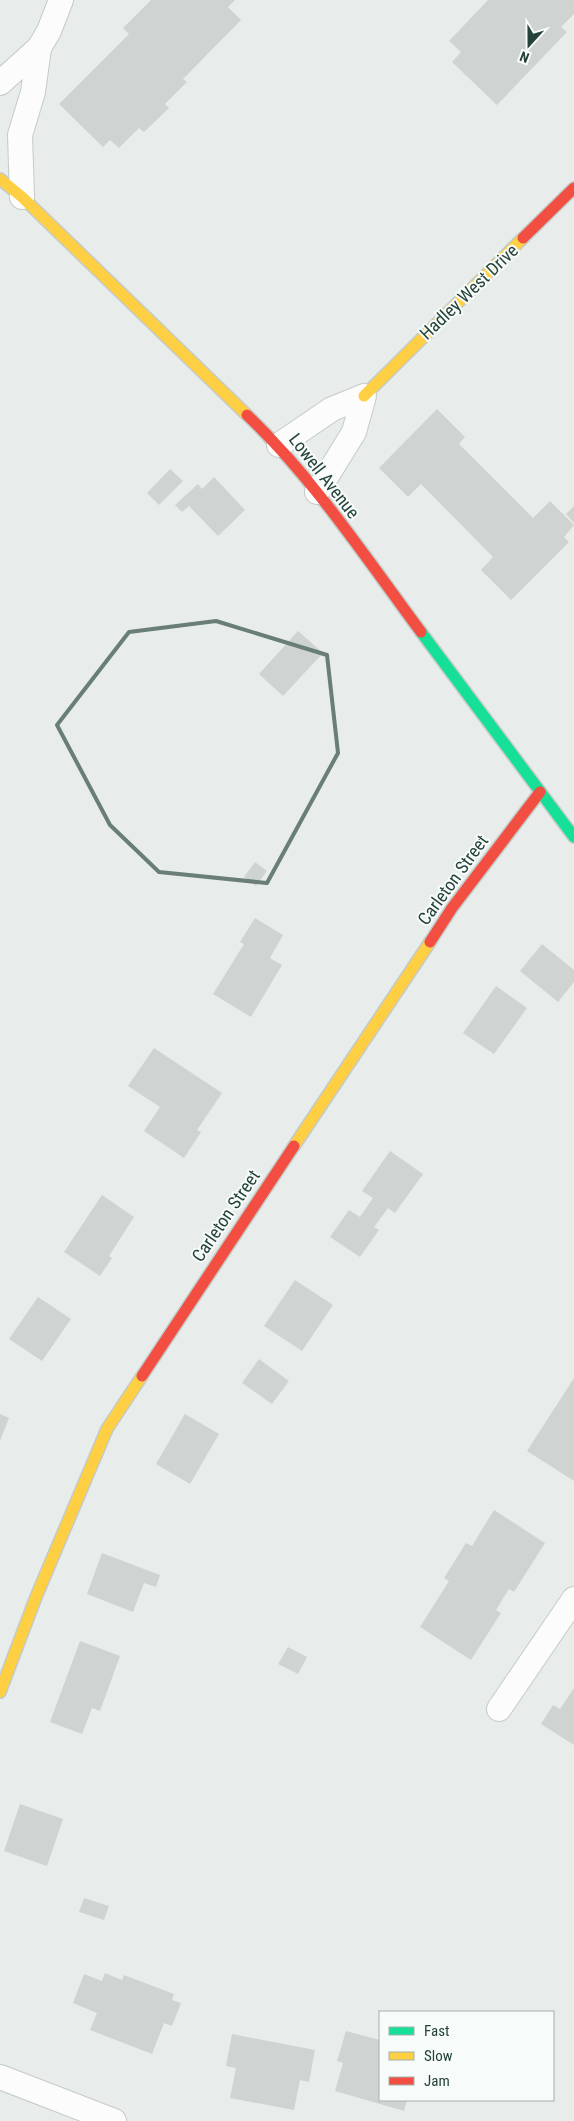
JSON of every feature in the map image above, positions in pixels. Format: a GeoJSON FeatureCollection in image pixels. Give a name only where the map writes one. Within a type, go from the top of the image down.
{"type":"FeatureCollection","features":[{"type":"Feature","properties":{"kind":"street"},"geometry":{"type":"LineString","coordinates":[[0,84],[39,48],[49,31],[60,0]]}},
{"type":"Feature","properties":{"kind":"street"},"geometry":{"type":"LineString","coordinates":[[22,197],[20,135],[33,92],[39,48]]}},
{"type":"Feature","properties":{"kind":"street","name":"Lowell Avenue"},"geometry":{"type":"LineString","coordinates":[[0,179],[22,197],[279,445],[317,492],[574,837]]}},
{"type":"Feature","properties":{"kind":"street","name":"Hadley West Drive"},"geometry":{"type":"LineString","coordinates":[[279,445],[332,409],[364,396],[573,192]]}},
{"type":"Feature","properties":{"kind":"street","name":"Hadley West Drive"},"geometry":{"type":"LineString","coordinates":[[317,492],[354,432],[364,396]]}},
{"type":"Feature","properties":{"kind":"street","name":"Carleton Street"},"geometry":{"type":"LineString","coordinates":[[0,1692],[36,1598],[107,1429],[452,908],[540,792]]}},
{"type":"Feature","properties":{"kind":"street"},"geometry":{"type":"LineString","coordinates":[[499,1709],[574,1599]]}},
{"type":"Feature","properties":{"kind":"street"},"geometry":{"type":"LineString","coordinates":[[0,2077],[114,2121]]}},
{"type":"Feature","properties":{"kind":"highlighted area"},"geometry":{"type":"Polygon","coordinates":[[[216,621],[327,655],[338,753],[267,883],[159,872],[110,825],[57,725],[129,632],[216,621]]]}},
{"type":"Feature","properties":{"kind":"building"},"geometry":{"type":"Polygon","coordinates":[[[151,0],[235,0],[228,7],[241,20],[183,79],[187,82],[165,104],[169,108],[144,132],[139,128],[119,148],[110,140],[103,147],[59,104],[129,34],[123,28],[151,0]]]}},
{"type":"Feature","properties":{"kind":"building"},"geometry":{"type":"Polygon","coordinates":[[[488,0],[574,0],[574,14],[561,27],[567,32],[497,105],[452,62],[461,52],[449,41],[488,0]]]}},
{"type":"Feature","properties":{"kind":"building"},"geometry":{"type":"Polygon","coordinates":[[[437,409],[465,437],[459,444],[533,518],[550,501],[574,525],[564,537],[569,542],[511,600],[481,570],[493,557],[421,484],[408,497],[379,468],[437,409]]]}},
{"type":"Feature","properties":{"kind":"building"},"geometry":{"type":"Polygon","coordinates":[[[170,469],[183,481],[159,505],[147,493],[170,469]]]}},
{"type":"Feature","properties":{"kind":"building"},"geometry":{"type":"Polygon","coordinates":[[[214,477],[245,510],[218,536],[189,506],[182,512],[175,505],[198,484],[202,489],[214,477]]]}},
{"type":"Feature","properties":{"kind":"building"},"geometry":{"type":"Polygon","coordinates":[[[574,506],[574,523],[566,514],[574,506]]]}},
{"type":"Feature","properties":{"kind":"building"},"geometry":{"type":"Polygon","coordinates":[[[298,631],[323,653],[283,696],[259,674],[298,631]]]}},
{"type":"Feature","properties":{"kind":"building"},"geometry":{"type":"Polygon","coordinates":[[[255,862],[267,871],[256,886],[244,877],[255,862]]]}},
{"type":"Feature","properties":{"kind":"building"},"geometry":{"type":"Polygon","coordinates":[[[255,918],[283,935],[270,958],[282,965],[251,1017],[213,994],[244,944],[240,942],[255,918]]]}},
{"type":"Feature","properties":{"kind":"building"},"geometry":{"type":"Polygon","coordinates":[[[542,944],[574,970],[574,982],[558,1002],[520,971],[542,944]]]}},
{"type":"Feature","properties":{"kind":"building"},"geometry":{"type":"Polygon","coordinates":[[[496,986],[527,1008],[494,1054],[463,1033],[496,986]]]}},
{"type":"Feature","properties":{"kind":"building"},"geometry":{"type":"Polygon","coordinates":[[[154,1048],[222,1093],[197,1130],[201,1132],[184,1158],[144,1131],[160,1107],[128,1086],[154,1048]]]}},
{"type":"Feature","properties":{"kind":"building"},"geometry":{"type":"Polygon","coordinates":[[[390,1151],[423,1174],[395,1213],[388,1208],[374,1227],[379,1230],[360,1257],[330,1237],[349,1210],[360,1217],[373,1198],[362,1191],[390,1151]]]}},
{"type":"Feature","properties":{"kind":"building"},"geometry":{"type":"Polygon","coordinates":[[[102,1195],[134,1217],[109,1256],[112,1258],[100,1276],[64,1252],[102,1195]]]}},
{"type":"Feature","properties":{"kind":"building"},"geometry":{"type":"Polygon","coordinates":[[[295,1280],[333,1305],[302,1351],[264,1326],[295,1280]]]}},
{"type":"Feature","properties":{"kind":"building"},"geometry":{"type":"Polygon","coordinates":[[[38,1297],[71,1319],[42,1361],[9,1339],[38,1297]]]}},
{"type":"Feature","properties":{"kind":"building"},"geometry":{"type":"Polygon","coordinates":[[[259,1359],[289,1381],[272,1404],[242,1383],[259,1359]]]}},
{"type":"Feature","properties":{"kind":"building"},"geometry":{"type":"Polygon","coordinates":[[[574,1378],[574,1481],[527,1451],[574,1378]]]}},
{"type":"Feature","properties":{"kind":"building"},"geometry":{"type":"Polygon","coordinates":[[[0,1414],[9,1418],[0,1441],[0,1414]]]}},
{"type":"Feature","properties":{"kind":"building"},"geometry":{"type":"Polygon","coordinates":[[[185,1414],[219,1434],[190,1484],[156,1464],[185,1414]]]}},
{"type":"Feature","properties":{"kind":"building"},"geometry":{"type":"Polygon","coordinates":[[[494,1510],[545,1543],[514,1592],[509,1589],[496,1610],[501,1613],[471,1660],[420,1627],[449,1581],[444,1578],[466,1543],[472,1546],[494,1510]]]}},
{"type":"Feature","properties":{"kind":"building"},"geometry":{"type":"Polygon","coordinates":[[[102,1553],[160,1575],[156,1587],[144,1583],[133,1612],[87,1594],[102,1553]]]}},
{"type":"Feature","properties":{"kind":"building"},"geometry":{"type":"Polygon","coordinates":[[[80,1641],[120,1656],[100,1711],[92,1708],[82,1734],[50,1722],[80,1641]]]}},
{"type":"Feature","properties":{"kind":"building"},"geometry":{"type":"Polygon","coordinates":[[[288,1647],[307,1657],[298,1674],[278,1664],[288,1647]]]}},
{"type":"Feature","properties":{"kind":"building"},"geometry":{"type":"Polygon","coordinates":[[[574,1688],[574,1745],[541,1724],[553,1705],[560,1709],[574,1688]]]}},
{"type":"Feature","properties":{"kind":"building"},"geometry":{"type":"Polygon","coordinates":[[[20,1804],[63,1819],[47,1866],[4,1851],[20,1804]]]}},
{"type":"Feature","properties":{"kind":"building"},"geometry":{"type":"Polygon","coordinates":[[[84,1898],[109,1906],[104,1920],[79,1912],[84,1898]]]}},
{"type":"Feature","properties":{"kind":"building"},"geometry":{"type":"Polygon","coordinates":[[[105,1973],[122,1980],[124,1975],[174,1994],[172,2000],[181,2003],[172,2026],[164,2023],[152,2054],[90,2030],[97,2013],[73,2003],[84,1974],[102,1981],[105,1973]]]}},
{"type":"Feature","properties":{"kind":"building"},"geometry":{"type":"Polygon","coordinates":[[[346,2031],[379,2040],[379,2101],[407,2101],[404,2111],[335,2091],[343,2063],[337,2061],[346,2031]]]}},
{"type":"Feature","properties":{"kind":"building"},"geometry":{"type":"Polygon","coordinates":[[[232,2034],[315,2050],[309,2082],[300,2080],[294,2110],[230,2098],[236,2068],[226,2066],[232,2034]]]}},
{"type":"Feature","properties":{"kind":"traffic: fast"},"geometry":{"type":"LineString","coordinates":[[421,632],[574,837]]}},
{"type":"Feature","properties":{"kind":"traffic: slow"},"geometry":{"type":"LineString","coordinates":[[0,179],[22,197],[247,415]]}},
{"type":"Feature","properties":{"kind":"traffic: slow"},"geometry":{"type":"LineString","coordinates":[[364,396],[523,238]]}},
{"type":"Feature","properties":{"kind":"traffic: slow"},"geometry":{"type":"LineString","coordinates":[[294,1146],[430,942]]}},
{"type":"Feature","properties":{"kind":"traffic: slow"},"geometry":{"type":"LineString","coordinates":[[0,1692],[36,1597],[107,1429],[142,1376]]}},
{"type":"Feature","properties":{"kind":"traffic: jam"},"geometry":{"type":"LineString","coordinates":[[523,238],[574,188]]}},
{"type":"Feature","properties":{"kind":"traffic: jam"},"geometry":{"type":"LineString","coordinates":[[247,415],[317,492],[421,632]]}},
{"type":"Feature","properties":{"kind":"traffic: jam"},"geometry":{"type":"LineString","coordinates":[[430,942],[452,908],[540,792]]}},
{"type":"Feature","properties":{"kind":"traffic: jam"},"geometry":{"type":"LineString","coordinates":[[142,1376],[294,1146]]}}]}
